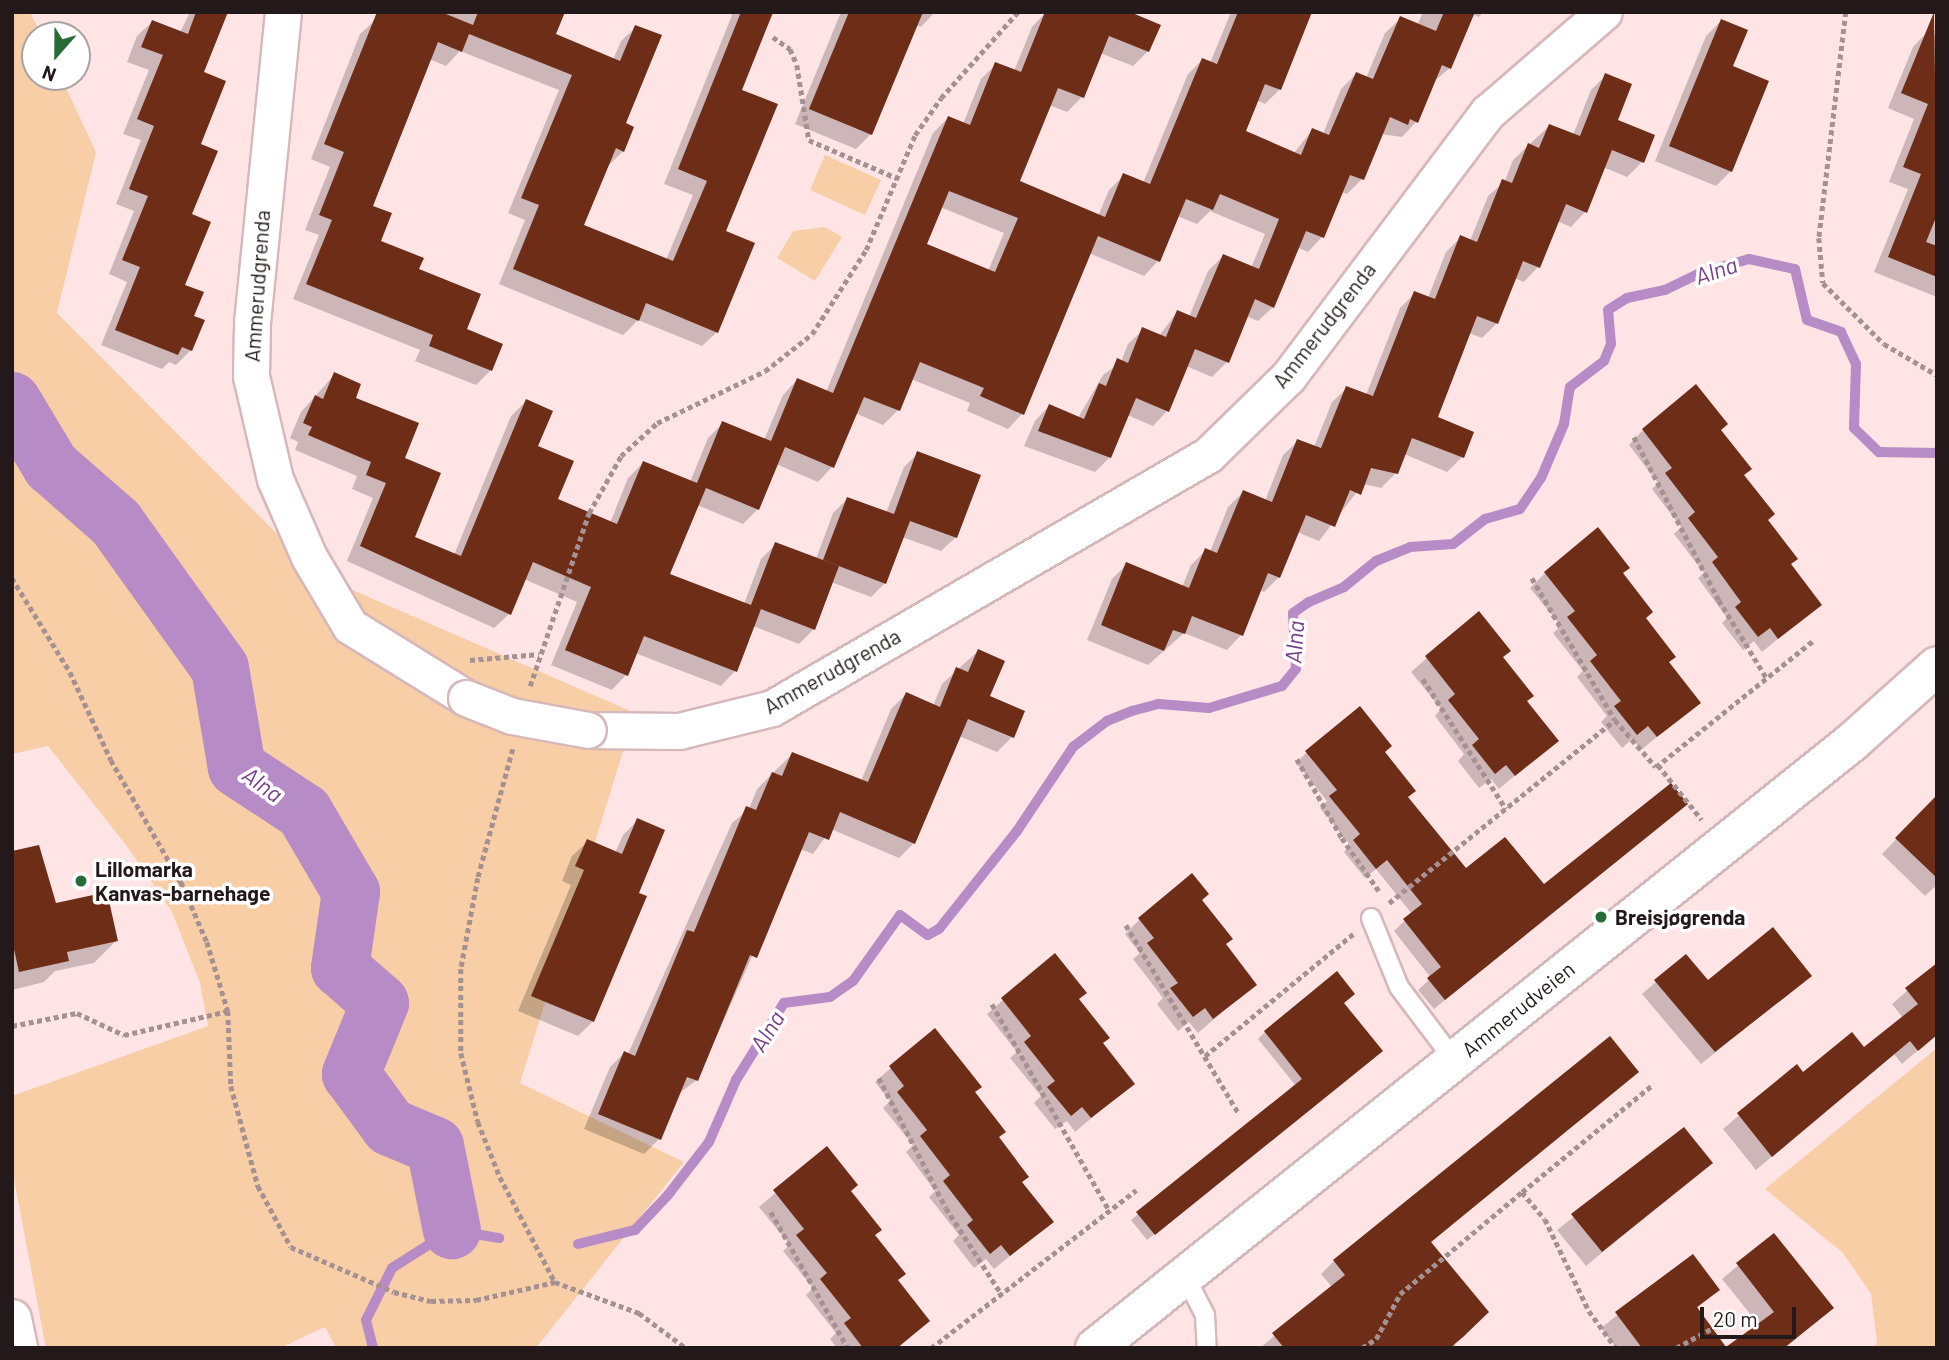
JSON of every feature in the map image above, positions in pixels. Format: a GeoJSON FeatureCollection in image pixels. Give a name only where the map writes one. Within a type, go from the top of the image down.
{"type":"FeatureCollection","features":[{"type":"Feature","properties":{"kind":"street","name":"Ammerudgrenda"},"geometry":{"type":"LineString","coordinates":[[283,12],[251,323],[251,376],[275,479],[309,557],[350,626],[466,698],[512,716],[589,730],[679,731],[772,708],[1208,455],[1288,377],[1488,112],[1604,12]]}},
{"type":"Feature","properties":{"kind":"street","name":"Ammerudveien"},"geometry":{"type":"LineString","coordinates":[[1095,1348],[1840,752],[1937,666]]}},
{"type":"Feature","properties":{"kind":"street"},"geometry":{"type":"LineString","coordinates":[[12,1319],[18,1348]]}},
{"type":"Feature","properties":{"kind":"lane"},"geometry":{"type":"LineString","coordinates":[[1371,918],[1399,987],[1454,1060]]}},
{"type":"Feature","properties":{"kind":"lane"},"geometry":{"type":"LineString","coordinates":[[1185,1276],[1205,1315],[1207,1348]]}},
{"type":"Feature","properties":{"kind":"path"},"geometry":{"type":"LineString","coordinates":[[528,694],[539,654],[589,513],[621,456],[657,423],[765,371],[812,334],[866,250],[915,135],[941,99],[1018,12]]}},
{"type":"Feature","properties":{"kind":"path"},"geometry":{"type":"LineString","coordinates":[[1846,12],[1819,238],[1823,283],[1884,344],[1937,375]]}},
{"type":"Feature","properties":{"kind":"path"},"geometry":{"type":"LineString","coordinates":[[773,37],[790,48],[797,65],[808,140],[897,178]]}},
{"type":"Feature","properties":{"kind":"path"},"geometry":{"type":"LineString","coordinates":[[1634,437],[1719,600],[1766,677]]}},
{"type":"Feature","properties":{"kind":"path"},"geometry":{"type":"LineString","coordinates":[[12,578],[70,672],[111,760],[181,882],[220,974],[228,1011],[231,1086],[258,1186],[291,1248],[394,1292],[431,1301],[476,1300],[555,1282],[639,1313],[686,1348]]}},
{"type":"Feature","properties":{"kind":"path"},"geometry":{"type":"LineString","coordinates":[[1532,578],[1615,720],[1658,765],[1706,827]]}},
{"type":"Feature","properties":{"kind":"path"},"geometry":{"type":"LineString","coordinates":[[1658,765],[1814,640]]}},
{"type":"Feature","properties":{"kind":"path"},"geometry":{"type":"LineString","coordinates":[[463,660],[539,654]]}},
{"type":"Feature","properties":{"kind":"path"},"geometry":{"type":"LineString","coordinates":[[1423,679],[1506,809]]}},
{"type":"Feature","properties":{"kind":"path"},"geometry":{"type":"LineString","coordinates":[[1205,1056],[1387,904],[1615,720]]}},
{"type":"Feature","properties":{"kind":"path"},"geometry":{"type":"LineString","coordinates":[[517,734],[478,878],[464,956],[461,1053],[478,1122],[496,1166],[555,1282]]}},
{"type":"Feature","properties":{"kind":"path"},"geometry":{"type":"LineString","coordinates":[[1297,759],[1342,838],[1387,904]]}},
{"type":"Feature","properties":{"kind":"path"},"geometry":{"type":"LineString","coordinates":[[1126,925],[1238,1112]]}},
{"type":"Feature","properties":{"kind":"path"},"geometry":{"type":"LineString","coordinates":[[992,1004],[1109,1210]]}},
{"type":"Feature","properties":{"kind":"path"},"geometry":{"type":"LineString","coordinates":[[12,1026],[77,1013],[124,1035],[228,1011]]}},
{"type":"Feature","properties":{"kind":"path"},"geometry":{"type":"LineString","coordinates":[[879,1079],[946,1208],[1002,1295]]}},
{"type":"Feature","properties":{"kind":"path"},"geometry":{"type":"LineString","coordinates":[[1362,1348],[1376,1339],[1400,1294],[1651,1086]]}},
{"type":"Feature","properties":{"kind":"path"},"geometry":{"type":"LineString","coordinates":[[932,1348],[1136,1190]]}},
{"type":"Feature","properties":{"kind":"path"},"geometry":{"type":"LineString","coordinates":[[1522,1192],[1545,1219],[1589,1311],[1616,1348]]}},
{"type":"Feature","properties":{"kind":"path"},"geometry":{"type":"LineString","coordinates":[[771,1212],[848,1348]]}},
{"type":"Feature","properties":{"kind":"path"},"geometry":{"type":"LineString","coordinates":[[1676,1348],[1735,1315]]}},
{"type":"Feature","properties":{"kind":"shaded area"},"geometry":{"type":"Polygon","coordinates":[[[12,12],[30,12],[34,21],[21,21],[21,91],[68,91],[96,152],[57,313],[318,575],[635,713],[520,1083],[684,1162],[536,1348],[336,1348],[325,1327],[280,1348],[46,1348],[12,1169],[12,1096],[208,1026],[200,983],[172,912],[129,849],[48,746],[12,754],[12,12]]]}},
{"type":"Feature","properties":{"kind":"shaded area"},"geometry":{"type":"Polygon","coordinates":[[[825,155],[881,180],[865,215],[810,190],[825,155]]]}},
{"type":"Feature","properties":{"kind":"shaded area"},"geometry":{"type":"Polygon","coordinates":[[[825,227],[842,237],[815,281],[777,258],[793,231],[825,227]]]}},
{"type":"Feature","properties":{"kind":"shaded area"},"geometry":{"type":"Polygon","coordinates":[[[1937,1048],[1937,1348],[1873,1348],[1877,1342],[1871,1294],[1843,1253],[1765,1189],[1937,1048]]]}},
{"type":"Feature","properties":{"kind":"building"},"geometry":{"type":"Polygon","coordinates":[[[196,12],[228,12],[204,72],[226,81],[201,144],[218,151],[192,214],[211,222],[185,285],[204,292],[194,316],[205,320],[192,351],[182,347],[178,355],[115,330],[140,267],[122,260],[148,196],[129,189],[154,126],[137,119],[163,55],[141,47],[152,20],[188,34],[196,12]]]}},
{"type":"Feature","properties":{"kind":"building"},"geometry":{"type":"Polygon","coordinates":[[[377,12],[441,12],[473,25],[478,12],[565,12],[556,34],[620,61],[635,25],[662,35],[626,123],[634,127],[624,152],[616,148],[584,225],[673,261],[707,181],[678,169],[741,12],[773,12],[742,90],[778,104],[726,231],[755,243],[718,333],[646,303],[639,321],[513,269],[539,205],[521,198],[572,75],[469,34],[462,52],[438,42],[373,206],[392,213],[381,241],[424,258],[419,269],[481,294],[467,329],[503,344],[492,371],[429,346],[433,335],[306,284],[332,220],[319,215],[344,152],[324,144],[377,12]]]}},
{"type":"Feature","properties":{"kind":"building"},"geometry":{"type":"Polygon","coordinates":[[[849,12],[923,12],[872,135],[809,109],[849,12]]]}},
{"type":"Feature","properties":{"kind":"building"},"geometry":{"type":"Polygon","coordinates":[[[1045,12],[1130,12],[1161,25],[1149,52],[1109,36],[1084,98],[1058,88],[1020,181],[1105,217],[1123,173],[1150,184],[1202,58],[1217,64],[1238,12],[1312,12],[1281,90],[1265,84],[1246,131],[1301,155],[1312,128],[1329,135],[1356,72],[1373,79],[1400,16],[1436,31],[1444,12],[1475,12],[1451,69],[1442,65],[1418,123],[1410,119],[1408,125],[1390,117],[1364,180],[1350,175],[1324,238],[1306,231],[1274,308],[1255,299],[1229,363],[1195,349],[1169,412],[1136,398],[1111,458],[1038,431],[1049,404],[1084,419],[1099,383],[1106,386],[1117,358],[1128,363],[1142,327],[1166,337],[1177,310],[1196,318],[1223,254],[1259,269],[1279,219],[1220,194],[1213,210],[1186,199],[1160,262],[1098,236],[1024,415],[980,396],[984,388],[920,362],[900,411],[864,397],[834,468],[785,447],[759,510],[706,488],[670,574],[751,605],[775,542],[839,566],[815,630],[761,609],[737,672],[644,636],[628,676],[565,650],[591,587],[533,562],[511,615],[360,546],[386,483],[366,475],[371,462],[308,435],[312,427],[303,423],[315,395],[323,399],[334,372],[361,384],[356,398],[419,423],[405,458],[441,473],[415,537],[461,556],[526,399],[553,411],[538,446],[574,461],[558,499],[617,524],[643,461],[697,483],[722,421],[771,441],[797,378],[833,393],[948,116],[970,125],[995,62],[1021,72],[1045,12]],[[949,191],[927,244],[995,272],[1018,218],[949,191]]]}},
{"type":"Feature","properties":{"kind":"building"},"geometry":{"type":"Polygon","coordinates":[[[1934,12],[1937,215],[1926,242],[1937,246],[1937,277],[1888,257],[1921,174],[1903,167],[1928,104],[1901,93],[1934,12]]]}},
{"type":"Feature","properties":{"kind":"building"},"geometry":{"type":"Polygon","coordinates":[[[1721,19],[1748,30],[1733,66],[1769,81],[1732,172],[1669,146],[1721,19]]]}},
{"type":"Feature","properties":{"kind":"building"},"geometry":{"type":"Polygon","coordinates":[[[1605,73],[1632,84],[1618,120],[1655,135],[1644,163],[1612,150],[1587,213],[1566,204],[1540,268],[1523,261],[1498,324],[1477,316],[1438,417],[1474,432],[1464,458],[1412,438],[1398,474],[1371,468],[1361,495],[1350,490],[1335,527],[1306,515],[1280,578],[1268,573],[1243,636],[1192,616],[1185,634],[1173,630],[1164,651],[1101,625],[1126,562],[1189,588],[1205,548],[1217,553],[1243,490],[1272,502],[1297,439],[1321,448],[1346,386],[1373,396],[1414,291],[1435,299],[1460,235],[1477,242],[1502,179],[1512,183],[1528,143],[1539,148],[1549,124],[1580,136],[1605,73]]]}},
{"type":"Feature","properties":{"kind":"building"},"geometry":{"type":"Polygon","coordinates":[[[1696,384],[1728,424],[1721,430],[1752,469],[1744,475],[1775,514],[1768,520],[1798,559],[1791,564],[1822,605],[1778,639],[1770,628],[1758,637],[1735,607],[1741,602],[1712,562],[1718,557],[1688,518],[1695,512],[1665,473],[1672,468],[1642,429],[1696,384]]]}},
{"type":"Feature","properties":{"kind":"building"},"geometry":{"type":"Polygon","coordinates":[[[917,451],[981,475],[957,538],[910,521],[886,584],[823,560],[847,497],[894,514],[917,451]]]}},
{"type":"Feature","properties":{"kind":"building"},"geometry":{"type":"Polygon","coordinates":[[[1598,527],[1630,568],[1623,573],[1653,612],[1646,618],[1676,657],[1669,662],[1701,703],[1657,737],[1648,726],[1637,735],[1614,706],[1621,701],[1590,661],[1597,655],[1567,617],[1575,611],[1544,572],[1598,527]]]}},
{"type":"Feature","properties":{"kind":"building"},"geometry":{"type":"Polygon","coordinates":[[[1479,611],[1511,651],[1503,657],[1534,696],[1527,701],[1559,741],[1515,776],[1506,765],[1495,774],[1472,745],[1479,739],[1448,700],[1455,694],[1425,656],[1479,611]]]}},
{"type":"Feature","properties":{"kind":"building"},"geometry":{"type":"Polygon","coordinates":[[[978,649],[1005,661],[990,696],[1025,711],[1014,738],[968,719],[915,844],[840,812],[829,840],[809,832],[757,958],[750,955],[698,1081],[687,1077],[661,1140],[598,1114],[624,1051],[635,1056],[687,930],[694,932],[746,806],[756,810],[772,772],[782,776],[792,752],[868,782],[906,692],[940,707],[956,667],[968,672],[978,649]]]}},
{"type":"Feature","properties":{"kind":"building"},"geometry":{"type":"Polygon","coordinates":[[[1360,706],[1392,746],[1385,752],[1416,791],[1408,797],[1466,868],[1505,837],[1544,884],[1671,783],[1688,804],[1445,1000],[1427,978],[1441,967],[1403,919],[1422,904],[1387,860],[1376,869],[1353,840],[1360,834],[1329,796],[1337,790],[1305,751],[1360,706]]]}},
{"type":"Feature","properties":{"kind":"building"},"geometry":{"type":"Polygon","coordinates":[[[1937,795],[1937,878],[1895,838],[1937,795]]]}},
{"type":"Feature","properties":{"kind":"building"},"geometry":{"type":"Polygon","coordinates":[[[637,818],[665,830],[639,893],[647,896],[594,1022],[531,996],[584,870],[575,866],[587,839],[622,854],[637,818]]]}},
{"type":"Feature","properties":{"kind":"building"},"geometry":{"type":"Polygon","coordinates":[[[39,845],[56,903],[107,892],[118,941],[67,952],[69,961],[19,972],[12,940],[12,851],[39,845]]]}},
{"type":"Feature","properties":{"kind":"building"},"geometry":{"type":"Polygon","coordinates":[[[1192,873],[1209,894],[1202,900],[1233,939],[1226,944],[1257,985],[1213,1019],[1205,1008],[1193,1017],[1170,988],[1178,983],[1147,943],[1154,938],[1138,918],[1192,873]]]}},
{"type":"Feature","properties":{"kind":"building"},"geometry":{"type":"Polygon","coordinates":[[[1773,927],[1812,976],[1715,1052],[1654,980],[1686,954],[1708,980],[1773,927]]]}},
{"type":"Feature","properties":{"kind":"building"},"geometry":{"type":"Polygon","coordinates":[[[1055,953],[1087,993],[1079,999],[1110,1038],[1103,1043],[1135,1084],[1091,1118],[1082,1107],[1071,1116],[1047,1087],[1055,1081],[1024,1042],[1031,1036],[1001,998],[1055,953]]]}},
{"type":"Feature","properties":{"kind":"building"},"geometry":{"type":"Polygon","coordinates":[[[1937,963],[1937,1035],[1918,1051],[1910,1041],[1772,1157],[1737,1113],[1797,1064],[1803,1072],[1852,1032],[1864,1047],[1918,1004],[1905,988],[1937,963]]]}},
{"type":"Feature","properties":{"kind":"building"},"geometry":{"type":"Polygon","coordinates":[[[1337,971],[1355,994],[1344,1003],[1383,1051],[1155,1235],[1136,1212],[1302,1079],[1264,1031],[1337,971]]]}},
{"type":"Feature","properties":{"kind":"building"},"geometry":{"type":"Polygon","coordinates":[[[935,1028],[982,1087],[975,1092],[1006,1132],[999,1137],[1029,1177],[1022,1182],[1054,1222],[1010,1256],[1001,1245],[990,1254],[967,1225],[973,1220],[943,1181],[950,1175],[920,1136],[927,1130],[897,1092],[904,1086],[889,1066],[935,1028]]]}},
{"type":"Feature","properties":{"kind":"building"},"geometry":{"type":"Polygon","coordinates":[[[1610,1036],[1639,1072],[1431,1242],[1489,1312],[1463,1337],[1450,1348],[1284,1348],[1272,1333],[1345,1275],[1333,1260],[1610,1036]]]}},
{"type":"Feature","properties":{"kind":"building"},"geometry":{"type":"Polygon","coordinates":[[[1684,1127],[1713,1163],[1602,1252],[1571,1214],[1684,1127]]]}},
{"type":"Feature","properties":{"kind":"building"},"geometry":{"type":"Polygon","coordinates":[[[827,1146],[858,1185],[851,1191],[882,1230],[875,1235],[906,1274],[898,1280],[930,1321],[897,1348],[863,1348],[844,1323],[851,1318],[820,1279],[827,1273],[796,1235],[804,1229],[773,1190],[827,1146]]]}},
{"type":"Feature","properties":{"kind":"building"},"geometry":{"type":"Polygon","coordinates":[[[1774,1233],[1834,1308],[1784,1348],[1642,1348],[1615,1312],[1693,1254],[1720,1290],[1697,1307],[1726,1347],[1774,1312],[1736,1263],[1774,1233]]]}},
{"type":"Feature","properties":{"kind":"waterway","name":"Alna"},"geometry":{"type":"LineString","coordinates":[[578,1244],[635,1230],[668,1195],[709,1142],[736,1080],[784,1003],[830,997],[853,981],[900,915],[928,935],[939,929],[1017,831],[1073,747],[1107,721],[1132,711],[1159,704],[1209,708],[1282,686],[1296,669],[1293,613],[1309,602],[1344,587],[1376,561],[1410,547],[1453,544],[1485,519],[1520,509],[1541,478],[1564,424],[1570,387],[1604,361],[1611,344],[1608,310],[1627,298],[1665,290],[1700,273],[1749,259],[1795,269],[1807,320],[1841,332],[1856,364],[1854,428],[1879,452],[1937,453]]}},
{"type":"Feature","properties":{"kind":"waterway","name":"Alna"},"geometry":{"type":"LineString","coordinates":[[12,401],[51,466],[116,523],[220,668],[237,768],[304,812],[351,892],[340,968],[380,1003],[351,1074],[390,1127],[435,1146],[452,1230]]}},
{"type":"Feature","properties":{"kind":"waterway"},"geometry":{"type":"LineString","coordinates":[[373,1348],[366,1320],[392,1268],[452,1230],[499,1238]]}},
{"type":"Feature","properties":{"kind":"place","name":"Lillomarka Kanvas-barnehage"},"geometry":{"type":"Point","coordinates":[81,881]}},
{"type":"Feature","properties":{"kind":"place","name":"Breisjøgrenda"},"geometry":{"type":"Point","coordinates":[1601,917]}}]}
